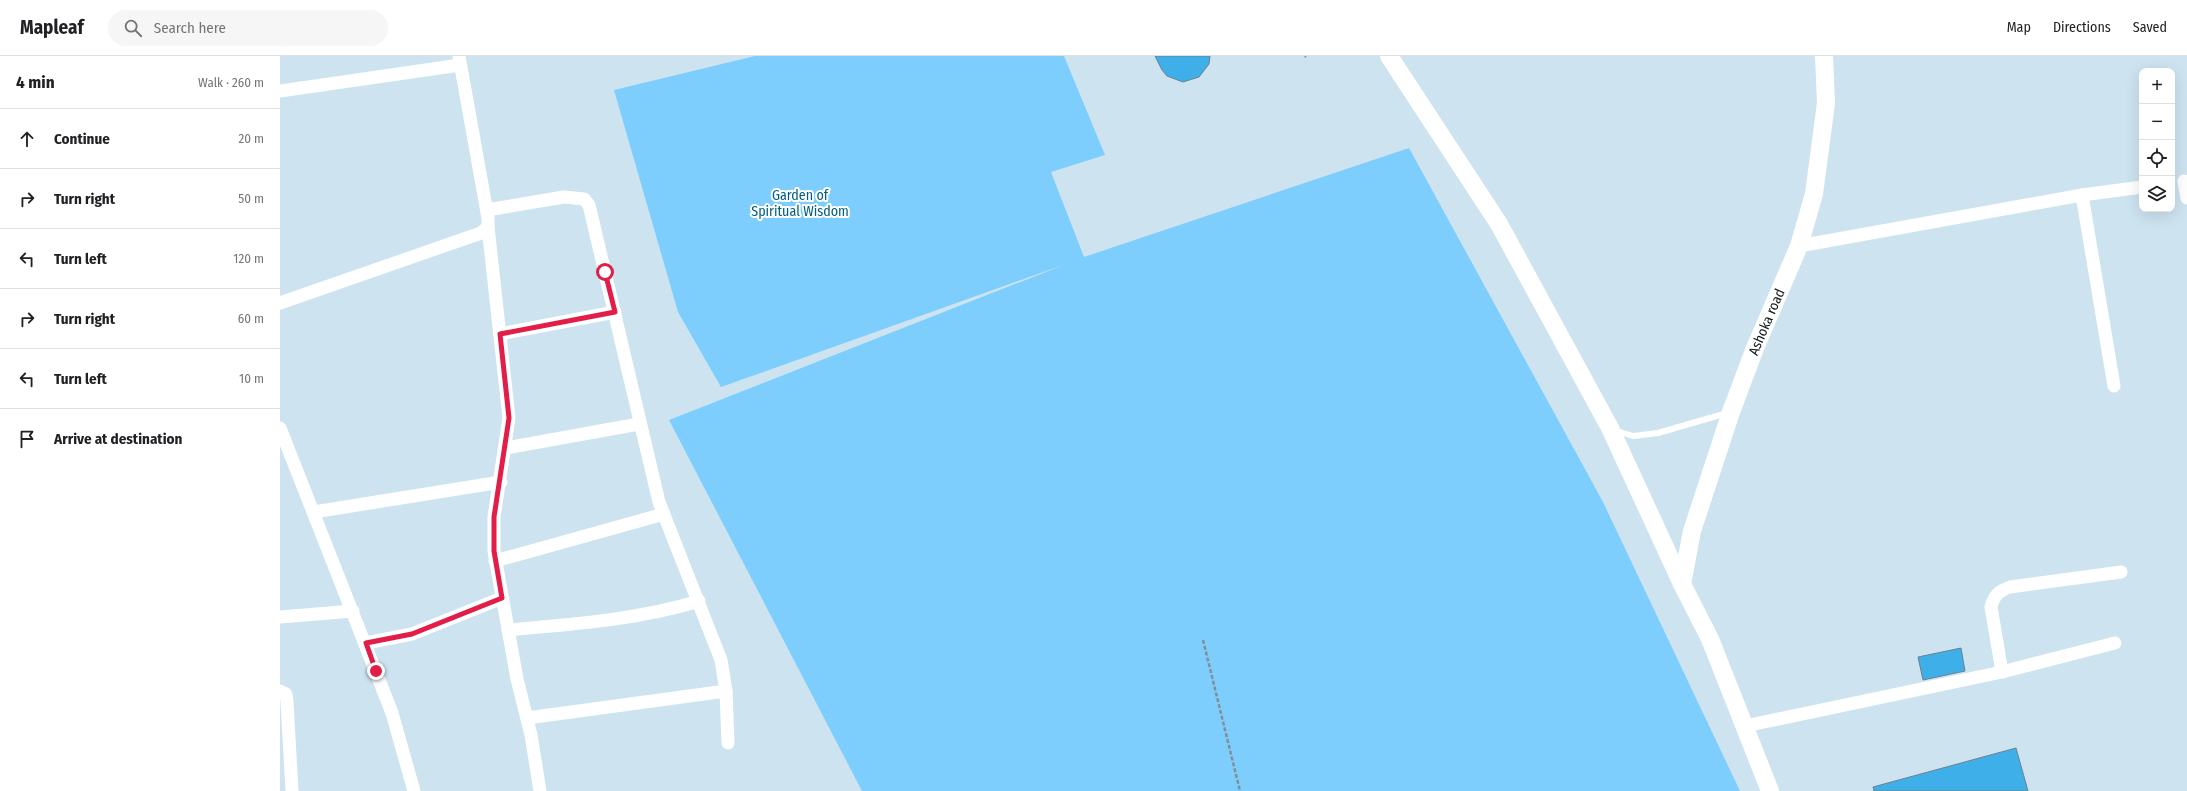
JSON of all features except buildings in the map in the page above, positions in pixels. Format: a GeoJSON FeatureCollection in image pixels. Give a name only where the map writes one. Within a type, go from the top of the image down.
{"type":"FeatureCollection","features":[{"type":"Feature","properties":{"kind":"street"},"geometry":{"type":"LineString","coordinates":[[1389,56],[1499,224],[1610,428],[1682,584],[1710,639],[1770,791]]}},
{"type":"Feature","properties":{"kind":"street","name":"Ashoka road"},"geometry":{"type":"LineString","coordinates":[[1682,584],[1692,531],[1730,412],[1755,348],[1799,246],[1814,194],[1826,103],[1824,56]]}},
{"type":"Feature","properties":{"kind":"street"},"geometry":{"type":"LineString","coordinates":[[280,91],[460,60],[487,210],[509,418],[501,482],[494,517],[495,562],[527,718],[540,791]]}},
{"type":"Feature","properties":{"kind":"street"},"geometry":{"type":"LineString","coordinates":[[2181,181],[2187,198]]}},
{"type":"Feature","properties":{"kind":"street"},"geometry":{"type":"LineString","coordinates":[[1799,246],[2082,195],[2139,187]]}},
{"type":"Feature","properties":{"kind":"street"},"geometry":{"type":"LineString","coordinates":[[2082,195],[2114,386]]}},
{"type":"Feature","properties":{"kind":"street"},"geometry":{"type":"LineString","coordinates":[[487,210],[564,197],[584,199],[589,205],[615,312],[639,424],[664,514],[721,660],[726,691],[728,743]]}},
{"type":"Feature","properties":{"kind":"street"},"geometry":{"type":"LineString","coordinates":[[280,303],[481,233],[488,227]]}},
{"type":"Feature","properties":{"kind":"street"},"geometry":{"type":"LineString","coordinates":[[500,334],[615,312]]}},
{"type":"Feature","properties":{"kind":"street"},"geometry":{"type":"LineString","coordinates":[[506,448],[639,424]]}},
{"type":"Feature","properties":{"kind":"street"},"geometry":{"type":"LineString","coordinates":[[280,430],[366,643],[392,713],[414,791]]}},
{"type":"Feature","properties":{"kind":"street"},"geometry":{"type":"LineString","coordinates":[[314,512],[501,482]]}},
{"type":"Feature","properties":{"kind":"street"},"geometry":{"type":"LineString","coordinates":[[495,562],[664,514]]}},
{"type":"Feature","properties":{"kind":"street"},"geometry":{"type":"LineString","coordinates":[[2002,672],[1991,607],[1993,598],[2000,590],[2010,587],[2121,572]]}},
{"type":"Feature","properties":{"kind":"street"},"geometry":{"type":"LineString","coordinates":[[366,643],[407,635],[502,598]]}},
{"type":"Feature","properties":{"kind":"street"},"geometry":{"type":"LineString","coordinates":[[508,630],[637,616],[699,601]]}},
{"type":"Feature","properties":{"kind":"street"},"geometry":{"type":"LineString","coordinates":[[280,616],[353,611]]}},
{"type":"Feature","properties":{"kind":"street"},"geometry":{"type":"LineString","coordinates":[[1745,726],[2002,672],[2115,643]]}},
{"type":"Feature","properties":{"kind":"street"},"geometry":{"type":"LineString","coordinates":[[280,691],[286,694],[287,702],[285,749],[292,791]]}},
{"type":"Feature","properties":{"kind":"street"},"geometry":{"type":"LineString","coordinates":[[527,718],[726,691]]}},
{"type":"Feature","properties":{"kind":"lane"},"geometry":{"type":"LineString","coordinates":[[1610,428],[1632,436],[1658,433],[1730,412]]}},
{"type":"Feature","properties":{"kind":"path"},"geometry":{"type":"LineString","coordinates":[[1203,640],[1240,791]]}},
{"type":"Feature","properties":{"kind":"green space","name":"Garden of Spiritual Wisdom"},"geometry":{"type":"Polygon","coordinates":[[[755,56],[1064,56],[1105,155],[1051,172],[1084,257],[1409,148],[1603,502],[1740,791],[862,791],[669,420],[1066,264],[721,387],[678,312],[614,90],[755,56]]]}},
{"type":"Feature","properties":{"kind":"route"},"geometry":{"type":"LineString","coordinates":[[376,671],[366,643],[412,634],[502,598],[494,551],[494,517],[507,443],[509,418],[500,334],[615,312],[605,272]]}}]}
